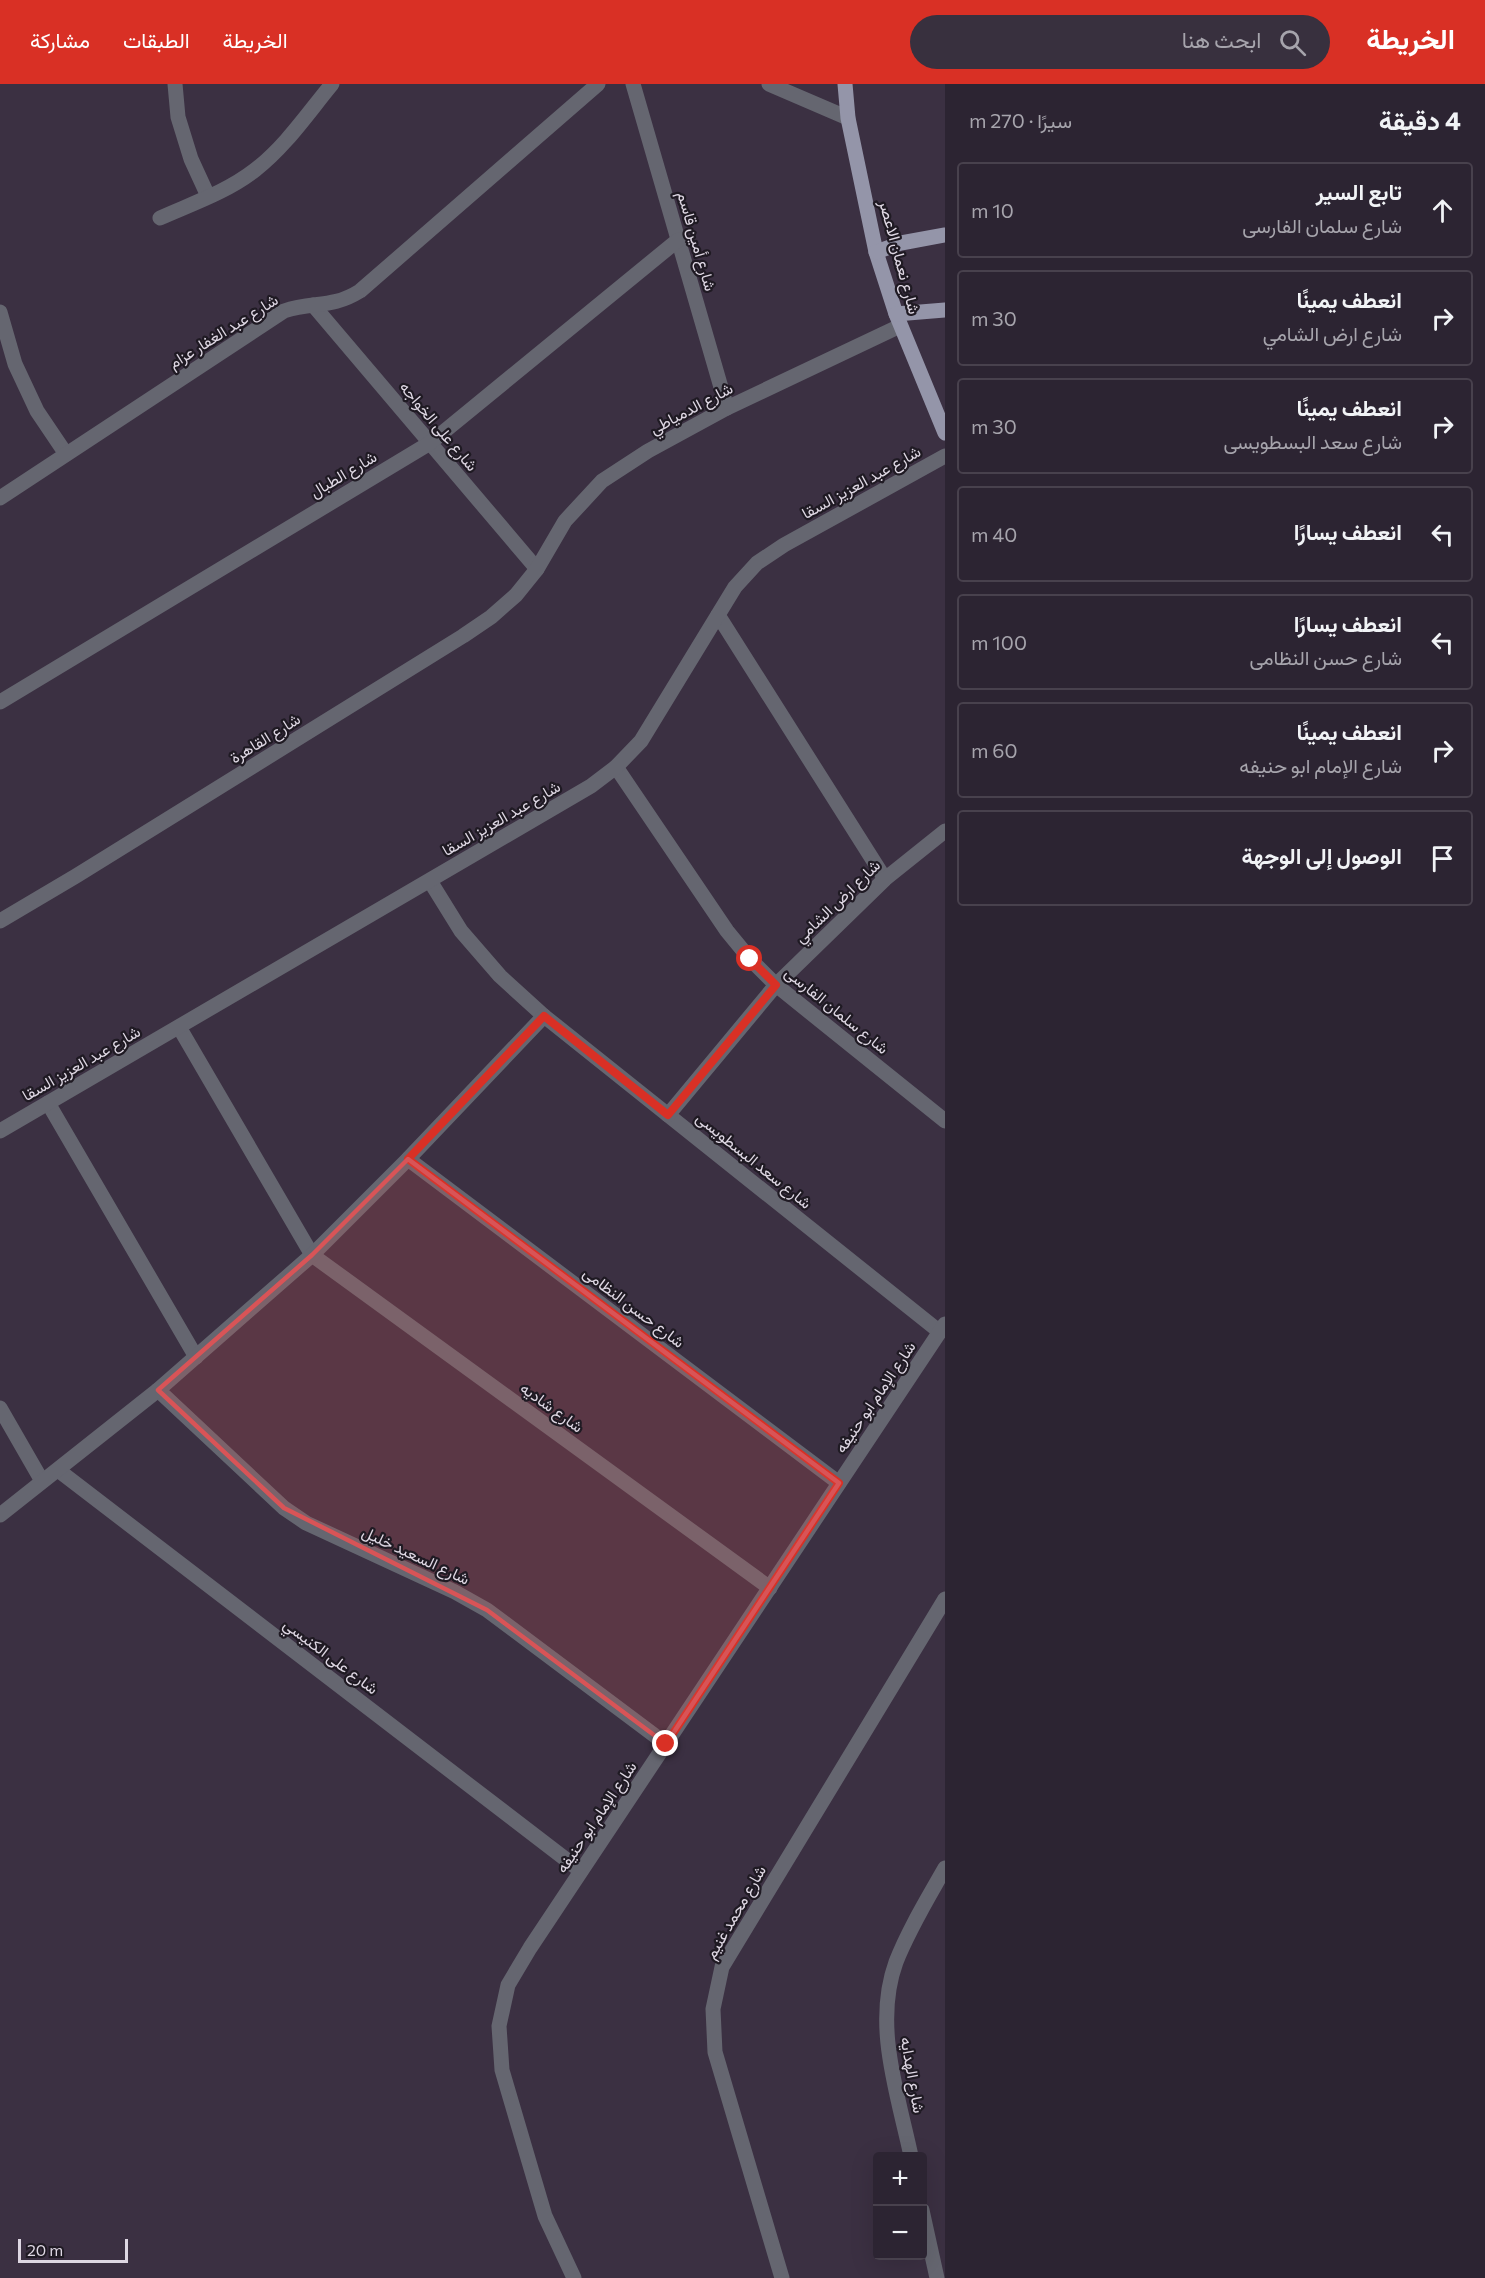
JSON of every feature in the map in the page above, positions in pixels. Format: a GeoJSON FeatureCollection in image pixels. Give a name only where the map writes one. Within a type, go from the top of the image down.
{"type":"FeatureCollection","features":[{"type":"Feature","properties":{"kind":"main road","name":"شارع نعمان الاعصر"},"geometry":{"type":"LineString","coordinates":[[845,84],[848,118],[876,252],[898,320],[945,433]]}},
{"type":"Feature","properties":{"kind":"main road"},"geometry":{"type":"LineString","coordinates":[[876,252],[901,243],[945,235]]}},
{"type":"Feature","properties":{"kind":"main road"},"geometry":{"type":"LineString","coordinates":[[898,320],[945,310]]}},
{"type":"Feature","properties":{"kind":"street"},"geometry":{"type":"LineString","coordinates":[[175,84],[178,117],[191,159],[208,196]]}},
{"type":"Feature","properties":{"kind":"street"},"geometry":{"type":"LineString","coordinates":[[160,218],[232,185],[255,170],[275,152],[332,84]]}},
{"type":"Feature","properties":{"kind":"street","name":"شارع عبد الغفار عزام"},"geometry":{"type":"LineString","coordinates":[[0,498],[272,319],[299,306],[337,303],[360,291],[598,84]]}},
{"type":"Feature","properties":{"kind":"street","name":"شارع أمين قاسم"},"geometry":{"type":"LineString","coordinates":[[633,84],[727,408]]}},
{"type":"Feature","properties":{"kind":"street"},"geometry":{"type":"LineString","coordinates":[[769,84],[848,118]]}},
{"type":"Feature","properties":{"kind":"street","name":"شارع الطبال"},"geometry":{"type":"LineString","coordinates":[[0,702],[430,443],[678,240]]}},
{"type":"Feature","properties":{"kind":"street","name":"شارع على الخواجه"},"geometry":{"type":"LineString","coordinates":[[313,305],[537,569]]}},
{"type":"Feature","properties":{"kind":"street"},"geometry":{"type":"LineString","coordinates":[[0,312],[15,364],[33,402],[66,454]]}},
{"type":"Feature","properties":{"kind":"street","name":"شارع الدمياطي"},"geometry":{"type":"LineString","coordinates":[[537,569],[565,521],[602,481],[648,451],[727,408],[898,320]]}},
{"type":"Feature","properties":{"kind":"street","name":"شارع عبد العزيز السقا"},"geometry":{"type":"LineString","coordinates":[[0,1131],[591,786],[616,767],[641,741],[735,587],[757,563],[784,545],[945,456]]}},
{"type":"Feature","properties":{"kind":"street","name":"شارع القاهرة"},"geometry":{"type":"LineString","coordinates":[[0,921],[463,636],[491,617],[516,595],[537,569]]}},
{"type":"Feature","properties":{"kind":"street"},"geometry":{"type":"LineString","coordinates":[[718,615],[885,879]]}},
{"type":"Feature","properties":{"kind":"street","name":"شارع سلمان الفارسى"},"geometry":{"type":"LineString","coordinates":[[616,767],[727,931],[750,959],[776,985],[945,1121]]}},
{"type":"Feature","properties":{"kind":"street","name":"شارع ارض الشامي"},"geometry":{"type":"LineString","coordinates":[[668,1115],[776,985],[885,879],[945,831]]}},
{"type":"Feature","properties":{"kind":"street","name":"شارع سعد البسطويسى"},"geometry":{"type":"LineString","coordinates":[[430,880],[461,931],[500,976],[544,1016],[942,1328]]}},
{"type":"Feature","properties":{"kind":"street"},"geometry":{"type":"LineString","coordinates":[[0,1515],[158,1390],[312,1255],[408,1159],[544,1016]]}},
{"type":"Feature","properties":{"kind":"street"},"geometry":{"type":"LineString","coordinates":[[179,1027],[312,1255]]}},
{"type":"Feature","properties":{"kind":"street"},"geometry":{"type":"LineString","coordinates":[[48,1103],[196,1357]]}},
{"type":"Feature","properties":{"kind":"street","name":"شارع حسن النظامى"},"geometry":{"type":"LineString","coordinates":[[408,1159],[839,1483]]}},
{"type":"Feature","properties":{"kind":"street","name":"شارع شاديه"},"geometry":{"type":"LineString","coordinates":[[312,1255],[770,1588]]}},
{"type":"Feature","properties":{"kind":"street","name":"شارع الإمام ابو حنيفه"},"geometry":{"type":"LineString","coordinates":[[574,2278],[545,2216],[502,2070],[499,2026],[508,1985],[530,1948],[942,1328]]}},
{"type":"Feature","properties":{"kind":"street","name":"شارع السعيد خليل"},"geometry":{"type":"LineString","coordinates":[[158,1390],[291,1513],[306,1523],[455,1592],[487,1610],[666,1744]]}},
{"type":"Feature","properties":{"kind":"street"},"geometry":{"type":"LineString","coordinates":[[0,1408],[42,1481]]}},
{"type":"Feature","properties":{"kind":"street","name":"شارع على الكنيسي"},"geometry":{"type":"LineString","coordinates":[[58,1470],[581,1871]]}},
{"type":"Feature","properties":{"kind":"street","name":"شارع محمد غنيم"},"geometry":{"type":"LineString","coordinates":[[782,2278],[715,2052],[713,2009],[722,1967],[945,1599]]}},
{"type":"Feature","properties":{"kind":"street","name":"شارع الهدايه"},"geometry":{"type":"LineString","coordinates":[[910,2152],[888,2045],[887,2004],[896,1963],[912,1926],[945,1868]]}},
{"type":"Feature","properties":{"kind":"street"},"geometry":{"type":"LineString","coordinates":[[927,2233],[937,2278]]}},
{"type":"Feature","properties":{"kind":"highlighted area"},"geometry":{"type":"Polygon","coordinates":[[[408,1159],[839,1483],[666,1744],[487,1610],[284,1508],[158,1390],[312,1255],[408,1159]]]}},
{"type":"Feature","properties":{"kind":"route"},"geometry":{"type":"LineString","coordinates":[[666,1744],[839,1483],[408,1159],[544,1016],[668,1115],[776,985],[750,959]]}}]}
